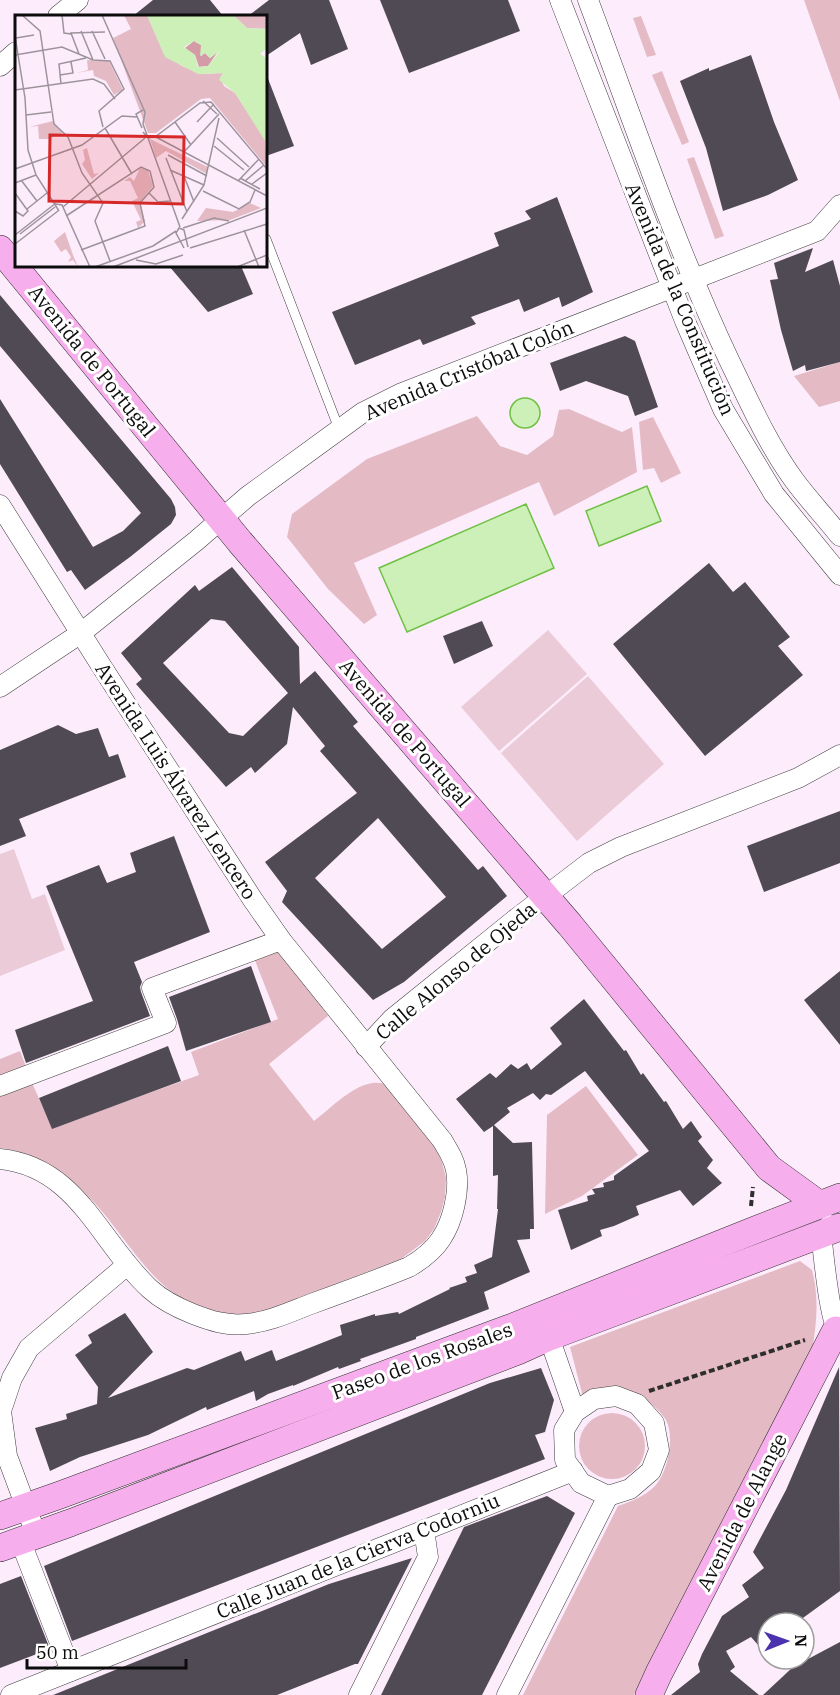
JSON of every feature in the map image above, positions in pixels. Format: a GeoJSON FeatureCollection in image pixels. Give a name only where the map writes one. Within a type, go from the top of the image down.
{"type":"FeatureCollection","features":[{"type":"Feature","properties":{"kind":"main road","name":"Avenida de Portugal"},"geometry":{"type":"LineString","coordinates":[[0,249],[222,519],[546,896],[769,1168],[833,1205]]}},
{"type":"Feature","properties":{"kind":"main road","name":"Paseo de los Rosales"},"geometry":{"type":"LineString","coordinates":[[0,1516],[510,1328],[833,1205]]}},
{"type":"Feature","properties":{"kind":"main road","name":"Paseo de los Rosales"},"geometry":{"type":"LineString","coordinates":[[19,1541],[831,1231]]}},
{"type":"Feature","properties":{"kind":"main road","name":"Avenida de Alange"},"geometry":{"type":"LineString","coordinates":[[650,1695],[659,1673],[839,1329]]}},
{"type":"Feature","properties":{"kind":"street"},"geometry":{"type":"LineString","coordinates":[[59,15],[78,0]]}},
{"type":"Feature","properties":{"kind":"street","name":"Avenida de la Constitución"},"geometry":{"type":"LineString","coordinates":[[560,0],[672,287],[723,409],[774,494],[840,575]]}},
{"type":"Feature","properties":{"kind":"street","name":"Avenida de la Constitución"},"geometry":{"type":"LineString","coordinates":[[588,0],[712,324],[774,448],[794,480],[840,536]]}},
{"type":"Feature","properties":{"kind":"street"},"geometry":{"type":"LineString","coordinates":[[0,66],[15,53]]}},
{"type":"Feature","properties":{"kind":"street"},"geometry":{"type":"LineString","coordinates":[[693,278],[817,231],[840,205]]}},
{"type":"Feature","properties":{"kind":"street","name":"Avenida Cristóbal Colón"},"geometry":{"type":"LineString","coordinates":[[0,687],[81,633],[248,496],[362,413],[402,393],[693,278]]}},
{"type":"Feature","properties":{"kind":"street","name":"Avenida Luis Álvarez Lencero"},"geometry":{"type":"LineString","coordinates":[[0,505],[108,677],[253,900],[281,940],[442,1140],[451,1155],[456,1171],[457,1190],[448,1226],[441,1239],[421,1260],[391,1275],[263,1322],[227,1325],[208,1320],[168,1302],[151,1290],[127,1265],[102,1230],[69,1191],[54,1178],[36,1168],[19,1161],[0,1158]]}},
{"type":"Feature","properties":{"kind":"street","name":"Calle Alonso de Ojeda"},"geometry":{"type":"LineString","coordinates":[[366,1047],[392,1019],[583,867],[603,854],[798,778],[840,755]]}},
{"type":"Feature","properties":{"kind":"street"},"geometry":{"type":"LineString","coordinates":[[0,1086],[166,1023],[152,988],[281,940]]}},
{"type":"Feature","properties":{"kind":"street","name":"Paseo de los Rosales"},"geometry":{"type":"LineString","coordinates":[[831,1231],[833,1205]]}},
{"type":"Feature","properties":{"kind":"street"},"geometry":{"type":"LineString","coordinates":[[831,1231],[828,1291],[839,1329]]}},
{"type":"Feature","properties":{"kind":"street"},"geometry":{"type":"LineString","coordinates":[[71,1671],[19,1541],[26,1507],[7,1456],[1,1411],[12,1378],[29,1348],[127,1265]]}},
{"type":"Feature","properties":{"kind":"street"},"geometry":{"type":"LineString","coordinates":[[549,1337],[575,1412]]}},
{"type":"Feature","properties":{"kind":"street"},"geometry":{"type":"LineString","coordinates":[[616,1396],[638,1404],[654,1423],[659,1450],[651,1471],[630,1489],[608,1496],[581,1483],[565,1460],[564,1430],[575,1412],[594,1399],[616,1396]]}},
{"type":"Feature","properties":{"kind":"street","name":"Calle Juan de la Cierva Codorniu"},"geometry":{"type":"LineString","coordinates":[[11,1695],[573,1471]]}},
{"type":"Feature","properties":{"kind":"street"},"geometry":{"type":"LineString","coordinates":[[507,1695],[608,1496]]}},
{"type":"Feature","properties":{"kind":"street"},"geometry":{"type":"LineString","coordinates":[[359,1695],[428,1557],[424,1530]]}},
{"type":"Feature","properties":{"kind":"lane"},"geometry":{"type":"LineString","coordinates":[[267,242],[339,429]]}},
{"type":"Feature","properties":{"kind":"path"},"geometry":{"type":"LineString","coordinates":[[748,1212],[753,1195],[752,1181]]}},
{"type":"Feature","properties":{"kind":"path"},"geometry":{"type":"LineString","coordinates":[[648,1391],[839,1329]]}},
{"type":"Feature","properties":{"kind":"shaded area"},"geometry":{"type":"Polygon","coordinates":[[[804,0],[840,0],[840,101],[804,0]]]}},
{"type":"Feature","properties":{"kind":"shaded area"},"geometry":{"type":"Polygon","coordinates":[[[641,16],[656,55],[647,57],[633,18],[641,16]]]}},
{"type":"Feature","properties":{"kind":"shaded area"},"geometry":{"type":"Polygon","coordinates":[[[662,71],[689,142],[682,145],[652,75],[662,71]]]}},
{"type":"Feature","properties":{"kind":"shaded area"},"geometry":{"type":"Polygon","coordinates":[[[694,157],[724,236],[715,239],[687,159],[694,157]]]}},
{"type":"Feature","properties":{"kind":"shaded area"},"geometry":{"type":"Polygon","coordinates":[[[840,362],[840,401],[819,407],[794,376],[840,362]]]}},
{"type":"Feature","properties":{"kind":"shaded area"},"geometry":{"type":"Polygon","coordinates":[[[525,398],[536,402],[540,413],[536,424],[525,428],[514,424],[510,413],[514,402],[525,398]]]}},
{"type":"Feature","properties":{"kind":"shaded area"},"geometry":{"type":"Polygon","coordinates":[[[569,409],[622,432],[632,427],[637,472],[554,516],[539,482],[354,563],[377,615],[364,624],[328,589],[287,537],[292,514],[367,459],[477,416],[500,446],[527,455],[553,436],[559,410],[569,409]]]}},
{"type":"Feature","properties":{"kind":"shaded area"},"geometry":{"type":"Polygon","coordinates":[[[653,417],[681,473],[661,483],[654,468],[643,470],[639,422],[653,417]]]}},
{"type":"Feature","properties":{"kind":"shaded area"},"geometry":{"type":"Polygon","coordinates":[[[647,486],[661,521],[599,546],[586,511],[647,486]]]}},
{"type":"Feature","properties":{"kind":"shaded area"},"geometry":{"type":"Polygon","coordinates":[[[526,504],[554,568],[407,632],[379,568],[526,504]]]}},
{"type":"Feature","properties":{"kind":"shaded area"},"geometry":{"type":"Polygon","coordinates":[[[548,630],[587,674],[499,751],[461,707],[548,630]]]}},
{"type":"Feature","properties":{"kind":"shaded area"},"geometry":{"type":"Polygon","coordinates":[[[588,676],[664,764],[577,841],[501,753],[588,676]]]}},
{"type":"Feature","properties":{"kind":"shaded area"},"geometry":{"type":"Polygon","coordinates":[[[14,849],[32,899],[45,894],[65,950],[0,976],[0,854],[14,849]]]}},
{"type":"Feature","properties":{"kind":"shaded area"},"geometry":{"type":"Polygon","coordinates":[[[276,949],[328,1016],[269,1064],[314,1121],[358,1088],[377,1083],[387,1085],[436,1149],[446,1178],[445,1197],[434,1229],[425,1241],[401,1259],[270,1309],[255,1313],[220,1313],[191,1304],[158,1280],[104,1214],[71,1180],[38,1159],[0,1148],[0,1059],[20,1051],[52,1128],[199,1075],[191,1052],[278,1019],[254,958],[276,949]]]}},
{"type":"Feature","properties":{"kind":"shaded area"},"geometry":{"type":"Polygon","coordinates":[[[586,1086],[638,1155],[582,1196],[545,1214],[547,1115],[586,1086]]]}},
{"type":"Feature","properties":{"kind":"shaded area"},"geometry":{"type":"Polygon","coordinates":[[[800,1261],[812,1270],[816,1289],[816,1320],[812,1350],[634,1695],[523,1695],[618,1506],[642,1496],[655,1486],[660,1480],[669,1454],[669,1427],[666,1420],[646,1400],[628,1394],[583,1397],[570,1347],[800,1261]]]}},
{"type":"Feature","properties":{"kind":"shaded area"},"geometry":{"type":"Polygon","coordinates":[[[606,1413],[618,1413],[630,1418],[640,1428],[645,1446],[643,1459],[630,1474],[618,1479],[606,1479],[594,1474],[584,1464],[579,1452],[579,1440],[584,1428],[594,1418],[606,1413]]]}},
{"type":"Feature","properties":{"kind":"building"},"geometry":{"type":"Polygon","coordinates":[[[153,0],[210,0],[222,15],[134,15],[153,0]]]}},
{"type":"Feature","properties":{"kind":"building"},"geometry":{"type":"Polygon","coordinates":[[[269,0],[329,0],[348,49],[311,65],[300,33],[267,55],[267,15],[249,15],[269,0]]]}},
{"type":"Feature","properties":{"kind":"building"},"geometry":{"type":"Polygon","coordinates":[[[380,0],[508,0],[520,31],[409,73],[380,0]]]}},
{"type":"Feature","properties":{"kind":"building"},"geometry":{"type":"Polygon","coordinates":[[[751,55],[774,122],[798,180],[768,195],[723,211],[706,148],[680,81],[709,68],[709,71],[751,55]]]}},
{"type":"Feature","properties":{"kind":"building"},"geometry":{"type":"Polygon","coordinates":[[[267,76],[294,146],[267,156],[267,76]]]}},
{"type":"Feature","properties":{"kind":"building"},"geometry":{"type":"Polygon","coordinates":[[[557,197],[593,292],[562,307],[559,297],[524,312],[519,299],[471,317],[476,324],[423,345],[420,339],[355,365],[332,312],[499,246],[494,233],[531,219],[525,211],[557,197]]]}},
{"type":"Feature","properties":{"kind":"building"},"geometry":{"type":"Polygon","coordinates":[[[813,248],[805,272],[833,260],[840,286],[840,362],[806,371],[805,365],[793,371],[770,280],[778,279],[774,263],[813,248]]]}},
{"type":"Feature","properties":{"kind":"building"},"geometry":{"type":"Polygon","coordinates":[[[170,267],[241,267],[253,294],[208,312],[170,267]]]}},
{"type":"Feature","properties":{"kind":"building"},"geometry":{"type":"Polygon","coordinates":[[[0,295],[171,499],[175,507],[176,515],[171,524],[85,590],[71,570],[67,572],[0,464],[0,399],[93,547],[123,531],[141,513],[0,346],[0,295]]]}},
{"type":"Feature","properties":{"kind":"building"},"geometry":{"type":"Polygon","coordinates":[[[625,336],[635,341],[658,407],[635,416],[628,396],[586,381],[560,391],[550,363],[625,336]]]}},
{"type":"Feature","properties":{"kind":"building"},"geometry":{"type":"Polygon","coordinates":[[[709,563],[733,592],[745,582],[790,637],[778,646],[803,675],[705,756],[613,644],[709,563]]]}},
{"type":"Feature","properties":{"kind":"building"},"geometry":{"type":"Polygon","coordinates":[[[232,567],[299,647],[300,684],[315,671],[358,722],[353,726],[478,870],[483,866],[507,896],[404,982],[373,1000],[282,902],[287,891],[265,862],[357,793],[320,751],[325,746],[293,707],[287,744],[255,773],[251,767],[226,787],[136,684],[142,679],[121,653],[195,585],[199,591],[232,567]],[[211,619],[163,663],[229,733],[243,736],[288,693],[225,621],[211,619]],[[378,818],[315,878],[382,949],[446,897],[378,818]]]}},
{"type":"Feature","properties":{"kind":"building"},"geometry":{"type":"Polygon","coordinates":[[[482,621],[493,646],[454,664],[443,636],[482,621]]]}},
{"type":"Feature","properties":{"kind":"building"},"geometry":{"type":"Polygon","coordinates":[[[58,725],[76,734],[98,728],[109,757],[118,754],[126,777],[19,819],[26,836],[0,846],[0,750],[58,725]]]}},
{"type":"Feature","properties":{"kind":"building"},"geometry":{"type":"Polygon","coordinates":[[[840,811],[840,863],[764,892],[747,846],[840,811]]]}},
{"type":"Feature","properties":{"kind":"building"},"geometry":{"type":"Polygon","coordinates":[[[174,836],[210,932],[134,962],[142,982],[141,992],[150,1016],[26,1063],[15,1030],[93,1001],[46,886],[99,865],[107,883],[136,872],[130,853],[174,836]]]}},
{"type":"Feature","properties":{"kind":"building"},"geometry":{"type":"Polygon","coordinates":[[[251,966],[271,1022],[186,1051],[169,997],[251,966]]]}},
{"type":"Feature","properties":{"kind":"building"},"geometry":{"type":"Polygon","coordinates":[[[840,971],[840,1045],[804,1000],[840,971]]]}},
{"type":"Feature","properties":{"kind":"building"},"geometry":{"type":"Polygon","coordinates":[[[584,999],[624,1051],[626,1050],[641,1075],[643,1073],[664,1102],[666,1101],[683,1129],[691,1121],[702,1137],[698,1141],[713,1160],[707,1168],[722,1183],[693,1206],[680,1190],[636,1206],[639,1215],[600,1230],[602,1236],[571,1250],[558,1210],[588,1201],[587,1196],[595,1194],[592,1189],[604,1187],[603,1183],[614,1180],[614,1176],[649,1151],[585,1071],[540,1100],[533,1093],[507,1108],[510,1112],[494,1125],[513,1143],[532,1142],[534,1229],[530,1229],[530,1239],[517,1240],[530,1272],[484,1292],[489,1309],[360,1359],[361,1361],[339,1369],[338,1367],[268,1394],[256,1401],[254,1391],[207,1410],[206,1407],[148,1435],[80,1457],[50,1471],[35,1428],[67,1419],[66,1414],[97,1404],[98,1387],[75,1355],[92,1343],[88,1335],[125,1313],[153,1352],[108,1398],[187,1368],[194,1370],[241,1351],[245,1361],[272,1350],[276,1361],[342,1335],[340,1325],[375,1314],[375,1316],[398,1312],[399,1314],[449,1288],[467,1282],[465,1277],[477,1273],[474,1265],[492,1257],[498,1209],[498,1175],[493,1176],[493,1126],[484,1132],[456,1099],[490,1073],[496,1078],[511,1064],[518,1069],[527,1063],[531,1070],[562,1044],[550,1028],[584,999]]]}},
{"type":"Feature","properties":{"kind":"building"},"geometry":{"type":"Polygon","coordinates":[[[168,1046],[181,1081],[52,1129],[39,1098],[168,1046]]]}},
{"type":"Feature","properties":{"kind":"building"},"geometry":{"type":"Polygon","coordinates":[[[839,1367],[840,1591],[812,1611],[756,1611],[756,1643],[751,1637],[726,1651],[735,1667],[730,1671],[759,1695],[671,1695],[700,1672],[698,1664],[722,1616],[749,1597],[742,1585],[764,1568],[753,1552],[786,1490],[839,1367]]]}},
{"type":"Feature","properties":{"kind":"building"},"geometry":{"type":"Polygon","coordinates":[[[541,1368],[554,1400],[545,1432],[535,1435],[545,1459],[72,1641],[44,1566],[490,1383],[541,1368]]]}},
{"type":"Feature","properties":{"kind":"building"},"geometry":{"type":"Polygon","coordinates":[[[547,1496],[575,1513],[482,1695],[381,1695],[464,1527],[547,1496]]]}},
{"type":"Feature","properties":{"kind":"building"},"geometry":{"type":"Polygon","coordinates":[[[412,1558],[358,1664],[277,1695],[53,1695],[329,1584],[412,1558]]]}},
{"type":"Feature","properties":{"kind":"building"},"geometry":{"type":"Polygon","coordinates":[[[21,1576],[50,1649],[0,1668],[0,1584],[21,1576]]]}},
{"type":"Feature","properties":{"kind":"building"},"geometry":{"type":"Polygon","coordinates":[[[840,1642],[840,1695],[763,1695],[789,1671],[816,1671],[816,1655],[840,1642]]]}}]}
